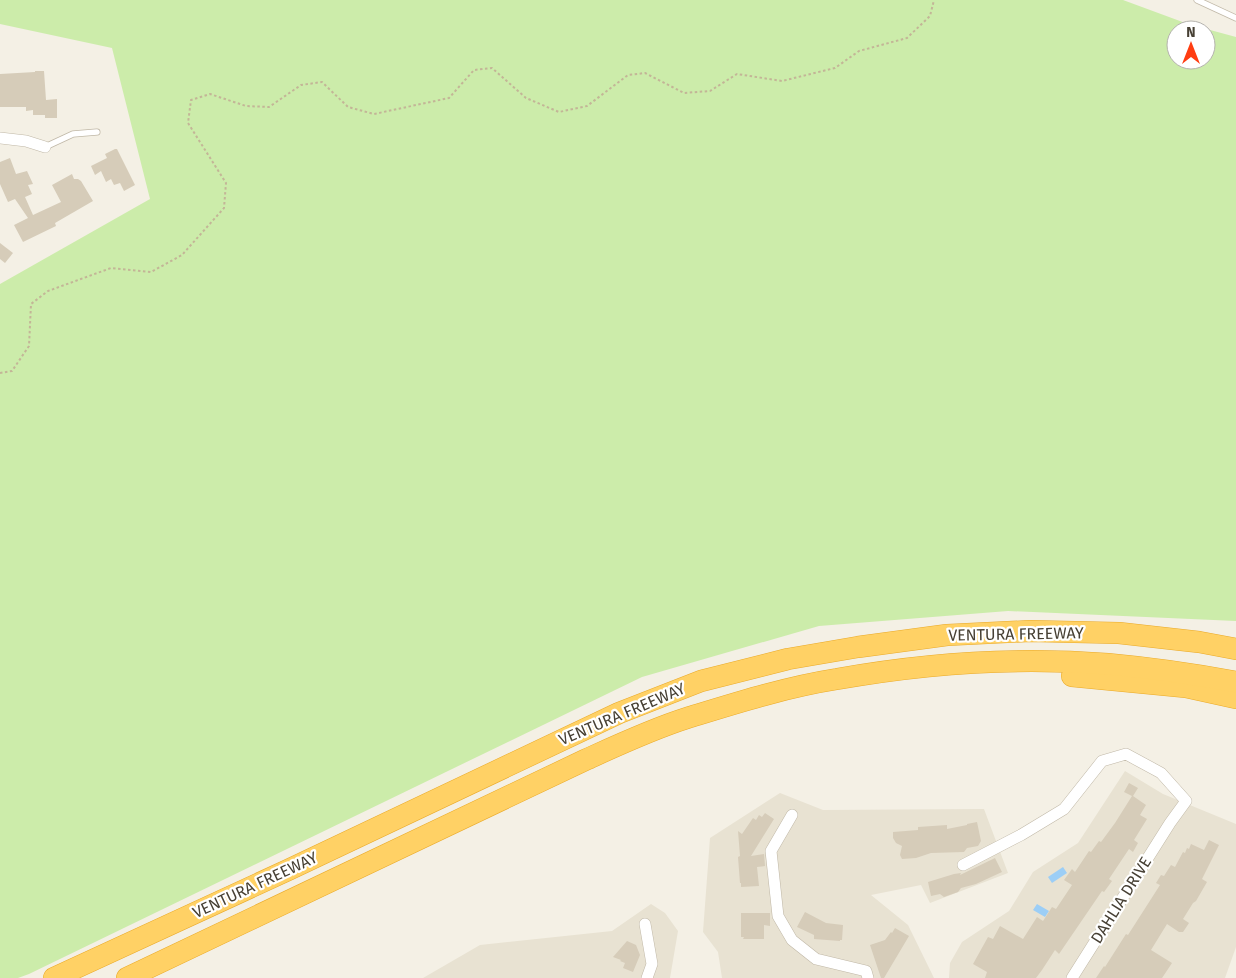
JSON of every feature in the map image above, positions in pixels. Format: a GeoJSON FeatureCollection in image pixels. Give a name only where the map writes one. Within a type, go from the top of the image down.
{"type":"FeatureCollection","features":[{"type":"Feature","properties":{"kind":"highway","name":"VENTURA FREEWAY"},"geometry":{"type":"LineString","coordinates":[[54,978],[288,870],[619,713],[701,681],[788,659],[947,635],[1030,631],[1119,633],[1199,642],[1236,649]]}},
{"type":"Feature","properties":{"kind":"highway"},"geometry":{"type":"LineString","coordinates":[[858,647],[875,654],[965,644],[1052,642],[1162,650],[1236,662]]}},
{"type":"Feature","properties":{"kind":"highway"},"geometry":{"type":"LineString","coordinates":[[127,978],[585,760],[642,735],[685,719],[766,694],[904,668],[975,663],[1044,662],[1108,664],[1236,682]]}},
{"type":"Feature","properties":{"kind":"highway"},"geometry":{"type":"LineString","coordinates":[[149,978],[634,752],[711,725],[780,706],[865,687],[952,676],[1046,673],[1186,687],[1236,698]]}},
{"type":"Feature","properties":{"kind":"highway"},"geometry":{"type":"LineString","coordinates":[[84,978],[257,896],[288,870]]}},
{"type":"Feature","properties":{"kind":"street"},"geometry":{"type":"LineString","coordinates":[[0,138],[26,141],[45,147]]}},
{"type":"Feature","properties":{"kind":"street","name":"DAHLIA DRIVE"},"geometry":{"type":"LineString","coordinates":[[963,865],[1021,835],[1064,809],[1102,760],[1126,754],[1161,774],[1186,801],[1170,823],[1072,978]]}},
{"type":"Feature","properties":{"kind":"street"},"geometry":{"type":"LineString","coordinates":[[792,816],[771,851],[778,916],[792,940],[816,959],[866,971],[868,978]]}},
{"type":"Feature","properties":{"kind":"street"},"geometry":{"type":"LineString","coordinates":[[645,924],[652,964],[647,978]]}},
{"type":"Feature","properties":{"kind":"lane"},"geometry":{"type":"LineString","coordinates":[[1197,0],[1236,18]]}},
{"type":"Feature","properties":{"kind":"lane"},"geometry":{"type":"LineString","coordinates":[[45,147],[73,134],[97,132]]}},
{"type":"Feature","properties":{"kind":"path"},"geometry":{"type":"LineString","coordinates":[[0,372],[12,371],[29,346],[31,304],[48,291],[111,268],[151,272],[182,255],[224,208],[226,184],[188,123],[191,100],[210,94],[246,106],[270,107],[301,85],[322,82],[348,107],[374,114],[449,98],[474,70],[492,68],[526,98],[559,112],[587,106],[628,75],[645,73],[684,93],[710,91],[737,74],[782,81],[835,68],[859,51],[907,38],[930,16],[934,0]]}},
{"type":"Feature","properties":{"kind":"shaded area"},"geometry":{"type":"Polygon","coordinates":[[[1125,771],[1163,794],[1236,824],[1236,947],[1225,978],[949,978],[950,963],[962,942],[1009,911],[1033,872],[1078,843],[1125,771]]]}},
{"type":"Feature","properties":{"kind":"shaded area"},"geometry":{"type":"Polygon","coordinates":[[[780,793],[823,810],[984,809],[1008,873],[930,903],[921,885],[871,895],[908,925],[934,978],[722,978],[718,952],[703,932],[710,838],[780,793]]]}},
{"type":"Feature","properties":{"kind":"shaded area"},"geometry":{"type":"Polygon","coordinates":[[[651,904],[665,913],[678,931],[670,978],[423,978],[480,945],[612,931],[651,904]]]}},
{"type":"Feature","properties":{"kind":"green space"},"geometry":{"type":"Polygon","coordinates":[[[0,0],[1123,0],[1177,20],[1166,20],[1166,70],[1216,70],[1216,32],[1236,37],[1236,621],[1008,611],[819,626],[642,677],[29,974],[18,978],[0,978],[0,284],[150,199],[112,48],[0,24],[0,0]]]}},
{"type":"Feature","properties":{"kind":"water"},"geometry":{"type":"Polygon","coordinates":[[[1063,867],[1067,873],[1052,883],[1048,877],[1063,867]]]}},
{"type":"Feature","properties":{"kind":"water"},"geometry":{"type":"Polygon","coordinates":[[[1037,904],[1049,911],[1045,917],[1033,910],[1037,904]]]}},
{"type":"Feature","properties":{"kind":"building"},"geometry":{"type":"Polygon","coordinates":[[[44,71],[46,100],[57,99],[57,118],[33,115],[33,110],[26,111],[26,107],[0,107],[0,74],[44,71]]]}},
{"type":"Feature","properties":{"kind":"building"},"geometry":{"type":"Polygon","coordinates":[[[117,149],[135,185],[124,191],[120,183],[114,185],[111,179],[106,182],[101,171],[95,175],[91,166],[107,158],[105,154],[117,149]]]}},
{"type":"Feature","properties":{"kind":"building"},"geometry":{"type":"Polygon","coordinates":[[[10,158],[16,174],[27,171],[33,184],[28,185],[32,194],[25,197],[33,215],[61,202],[52,185],[72,174],[74,179],[81,181],[93,201],[55,223],[56,226],[23,242],[14,225],[28,218],[15,199],[8,202],[0,184],[0,162],[10,158]]]}},
{"type":"Feature","properties":{"kind":"building"},"geometry":{"type":"Polygon","coordinates":[[[0,243],[13,253],[5,263],[0,259],[0,243]]]}},
{"type":"Feature","properties":{"kind":"building"},"geometry":{"type":"Polygon","coordinates":[[[1129,783],[1138,788],[1133,796],[1146,805],[1140,815],[1147,819],[1134,840],[1138,843],[1133,852],[1129,849],[1109,879],[1112,881],[1104,892],[1102,891],[1059,954],[1055,950],[1036,978],[985,978],[987,972],[973,964],[988,937],[993,939],[1000,926],[1023,939],[1037,917],[1043,921],[1052,907],[1056,909],[1072,885],[1064,880],[1072,869],[1075,872],[1089,851],[1091,852],[1099,841],[1101,842],[1132,796],[1124,792],[1129,783]]]}},
{"type":"Feature","properties":{"kind":"building"},"geometry":{"type":"Polygon","coordinates":[[[765,813],[774,819],[751,856],[764,854],[765,866],[757,867],[759,886],[741,887],[738,831],[742,834],[753,818],[756,820],[759,815],[762,817],[765,813]]]}},
{"type":"Feature","properties":{"kind":"building"},"geometry":{"type":"Polygon","coordinates":[[[977,822],[981,841],[978,846],[967,848],[964,852],[931,853],[916,858],[902,859],[900,855],[902,846],[896,843],[893,838],[893,832],[918,830],[918,827],[947,825],[947,829],[977,822]]]}},
{"type":"Feature","properties":{"kind":"building"},"geometry":{"type":"Polygon","coordinates":[[[1209,840],[1219,845],[1202,879],[1207,882],[1183,919],[1189,923],[1183,932],[1179,932],[1167,924],[1151,950],[1172,963],[1162,978],[1096,978],[1126,934],[1128,935],[1160,885],[1156,883],[1161,875],[1164,876],[1171,865],[1175,867],[1183,852],[1185,853],[1187,848],[1189,849],[1191,844],[1204,850],[1209,840]]]}},
{"type":"Feature","properties":{"kind":"building"},"geometry":{"type":"Polygon","coordinates":[[[995,858],[1002,872],[976,884],[961,888],[958,892],[944,897],[940,894],[931,896],[928,882],[954,874],[961,873],[960,875],[995,858]]]}},
{"type":"Feature","properties":{"kind":"building"},"geometry":{"type":"Polygon","coordinates":[[[805,912],[826,923],[843,925],[842,940],[814,939],[814,935],[797,927],[805,912]]]}},
{"type":"Feature","properties":{"kind":"building"},"geometry":{"type":"Polygon","coordinates":[[[741,913],[770,913],[770,926],[764,925],[764,939],[743,939],[744,937],[741,937],[741,913]]]}},
{"type":"Feature","properties":{"kind":"building"},"geometry":{"type":"Polygon","coordinates":[[[895,928],[909,936],[884,978],[881,978],[870,945],[885,940],[895,928]]]}},
{"type":"Feature","properties":{"kind":"building"},"geometry":{"type":"Polygon","coordinates":[[[627,941],[636,945],[640,955],[633,972],[623,968],[625,963],[613,957],[627,941]]]}}]}
